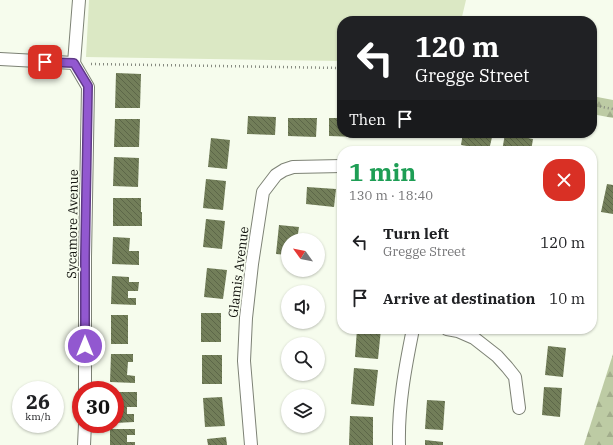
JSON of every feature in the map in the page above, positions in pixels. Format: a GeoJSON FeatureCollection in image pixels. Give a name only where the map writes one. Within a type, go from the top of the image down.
{"type":"FeatureCollection","features":[{"type":"Feature","properties":{"kind":"street"},"geometry":{"type":"LineString","coordinates":[[0,59],[74,63],[79,0]]}},
{"type":"Feature","properties":{"kind":"street","name":"Sycamore Avenue"},"geometry":{"type":"LineString","coordinates":[[74,63],[88,86],[85,257],[85,381]]}},
{"type":"Feature","properties":{"kind":"street","name":"Glamis Avenue"},"geometry":{"type":"LineString","coordinates":[[252,445],[244,361],[246,318],[252,264],[263,192],[276,175],[284,170],[293,167],[337,166]]}},
{"type":"Feature","properties":{"kind":"street"},"geometry":{"type":"LineString","coordinates":[[399,445],[399,419],[404,376],[412,334]]}},
{"type":"Feature","properties":{"kind":"street"},"geometry":{"type":"LineString","coordinates":[[465,334],[474,338],[497,356],[515,377],[519,408]]}},
{"type":"Feature","properties":{"kind":"street"},"geometry":{"type":"LineString","coordinates":[[84,445],[85,433]]}},
{"type":"Feature","properties":{"kind":"path"},"geometry":{"type":"LineString","coordinates":[[74,63],[337,68]]}},
{"type":"Feature","properties":{"kind":"path"},"geometry":{"type":"LineString","coordinates":[[597,106],[613,110]]}},
{"type":"Feature","properties":{"kind":"green space"},"geometry":{"type":"Polygon","coordinates":[[[89,0],[466,0],[462,16],[337,16],[337,61],[86,57],[89,0]]]}},
{"type":"Feature","properties":{"kind":"green space"},"geometry":{"type":"Polygon","coordinates":[[[597,97],[613,100],[613,118],[597,115],[597,97]]]}},
{"type":"Feature","properties":{"kind":"green space"},"geometry":{"type":"Polygon","coordinates":[[[613,354],[613,445],[584,445],[613,354]]]}},
{"type":"Feature","properties":{"kind":"building"},"geometry":{"type":"Polygon","coordinates":[[[116,73],[141,74],[140,108],[115,108],[116,73]]]}},
{"type":"Feature","properties":{"kind":"building"},"geometry":{"type":"Polygon","coordinates":[[[248,116],[276,117],[275,135],[247,134],[248,116]]]}},
{"type":"Feature","properties":{"kind":"building"},"geometry":{"type":"Polygon","coordinates":[[[288,118],[317,118],[316,137],[288,136],[288,118]]]}},
{"type":"Feature","properties":{"kind":"building"},"geometry":{"type":"Polygon","coordinates":[[[329,118],[337,118],[337,136],[329,136],[329,118]]]}},
{"type":"Feature","properties":{"kind":"building"},"geometry":{"type":"Polygon","coordinates":[[[115,119],[140,119],[139,147],[114,147],[115,119]]]}},
{"type":"Feature","properties":{"kind":"building"},"geometry":{"type":"Polygon","coordinates":[[[211,138],[230,140],[227,169],[208,167],[211,138]]]}},
{"type":"Feature","properties":{"kind":"building"},"geometry":{"type":"Polygon","coordinates":[[[462,138],[492,138],[490,146],[461,145],[462,138]]]}},
{"type":"Feature","properties":{"kind":"building"},"geometry":{"type":"Polygon","coordinates":[[[504,138],[533,139],[532,146],[503,146],[504,138]]]}},
{"type":"Feature","properties":{"kind":"building"},"geometry":{"type":"Polygon","coordinates":[[[114,157],[139,158],[138,187],[113,186],[114,157]]]}},
{"type":"Feature","properties":{"kind":"building"},"geometry":{"type":"Polygon","coordinates":[[[206,179],[226,181],[223,210],[203,208],[206,179]]]}},
{"type":"Feature","properties":{"kind":"building"},"geometry":{"type":"Polygon","coordinates":[[[607,184],[613,185],[613,214],[601,212],[607,184]]]}},
{"type":"Feature","properties":{"kind":"building"},"geometry":{"type":"Polygon","coordinates":[[[307,187],[336,189],[334,207],[306,204],[307,187]]]}},
{"type":"Feature","properties":{"kind":"building"},"geometry":{"type":"Polygon","coordinates":[[[113,198],[141,198],[142,226],[113,226],[113,198]]]}},
{"type":"Feature","properties":{"kind":"building"},"geometry":{"type":"Polygon","coordinates":[[[206,219],[225,221],[222,249],[203,247],[206,219]]]}},
{"type":"Feature","properties":{"kind":"building"},"geometry":{"type":"Polygon","coordinates":[[[279,225],[299,227],[298,233],[281,233],[281,254],[276,254],[279,225]]]}},
{"type":"Feature","properties":{"kind":"building"},"geometry":{"type":"Polygon","coordinates":[[[113,237],[130,238],[129,251],[139,251],[139,265],[112,264],[113,237]]]}},
{"type":"Feature","properties":{"kind":"building"},"geometry":{"type":"Polygon","coordinates":[[[207,268],[227,270],[223,299],[204,297],[207,268]]]}},
{"type":"Feature","properties":{"kind":"building"},"geometry":{"type":"Polygon","coordinates":[[[112,276],[129,277],[129,282],[139,282],[138,291],[128,291],[128,298],[136,298],[136,305],[111,304],[112,276]]]}},
{"type":"Feature","properties":{"kind":"building"},"geometry":{"type":"Polygon","coordinates":[[[201,313],[221,313],[221,342],[201,342],[201,313]]]}},
{"type":"Feature","properties":{"kind":"building"},"geometry":{"type":"Polygon","coordinates":[[[111,315],[128,315],[128,344],[111,344],[111,315]]]}},
{"type":"Feature","properties":{"kind":"building"},"geometry":{"type":"Polygon","coordinates":[[[357,334],[380,334],[378,359],[355,357],[357,334]]]}},
{"type":"Feature","properties":{"kind":"building"},"geometry":{"type":"Polygon","coordinates":[[[548,346],[566,348],[563,377],[545,375],[548,346]]]}},
{"type":"Feature","properties":{"kind":"building"},"geometry":{"type":"Polygon","coordinates":[[[111,354],[133,354],[133,362],[128,362],[127,375],[135,376],[135,383],[110,381],[111,354]]]}},
{"type":"Feature","properties":{"kind":"building"},"geometry":{"type":"Polygon","coordinates":[[[202,355],[222,355],[222,384],[202,384],[202,355]]]}},
{"type":"Feature","properties":{"kind":"building"},"geometry":{"type":"Polygon","coordinates":[[[354,368],[378,370],[374,406],[351,404],[354,368]]]}},
{"type":"Feature","properties":{"kind":"building"},"geometry":{"type":"Polygon","coordinates":[[[544,387],[562,388],[560,417],[542,415],[544,387]]]}},
{"type":"Feature","properties":{"kind":"building"},"geometry":{"type":"Polygon","coordinates":[[[124,392],[137,392],[137,407],[127,407],[127,414],[134,414],[134,422],[124,423],[124,392]]]}},
{"type":"Feature","properties":{"kind":"building"},"geometry":{"type":"Polygon","coordinates":[[[222,397],[225,426],[205,427],[203,398],[222,397]]]}},
{"type":"Feature","properties":{"kind":"building"},"geometry":{"type":"Polygon","coordinates":[[[427,400],[445,401],[443,430],[425,429],[427,400]]]}},
{"type":"Feature","properties":{"kind":"building"},"geometry":{"type":"Polygon","coordinates":[[[350,416],[373,417],[373,445],[349,445],[350,416]]]}},
{"type":"Feature","properties":{"kind":"building"},"geometry":{"type":"Polygon","coordinates":[[[124,429],[135,429],[135,435],[127,435],[127,442],[135,442],[135,445],[110,445],[110,433],[124,433],[124,429]]]}},
{"type":"Feature","properties":{"kind":"building"},"geometry":{"type":"Polygon","coordinates":[[[226,437],[227,445],[208,445],[207,439],[226,437]]]}},
{"type":"Feature","properties":{"kind":"building"},"geometry":{"type":"Polygon","coordinates":[[[425,440],[443,442],[443,445],[425,445],[425,440]]]}},
{"type":"Feature","properties":{"kind":"route"},"geometry":{"type":"LineString","coordinates":[[45,62],[74,63],[88,86],[85,346]]}}]}
